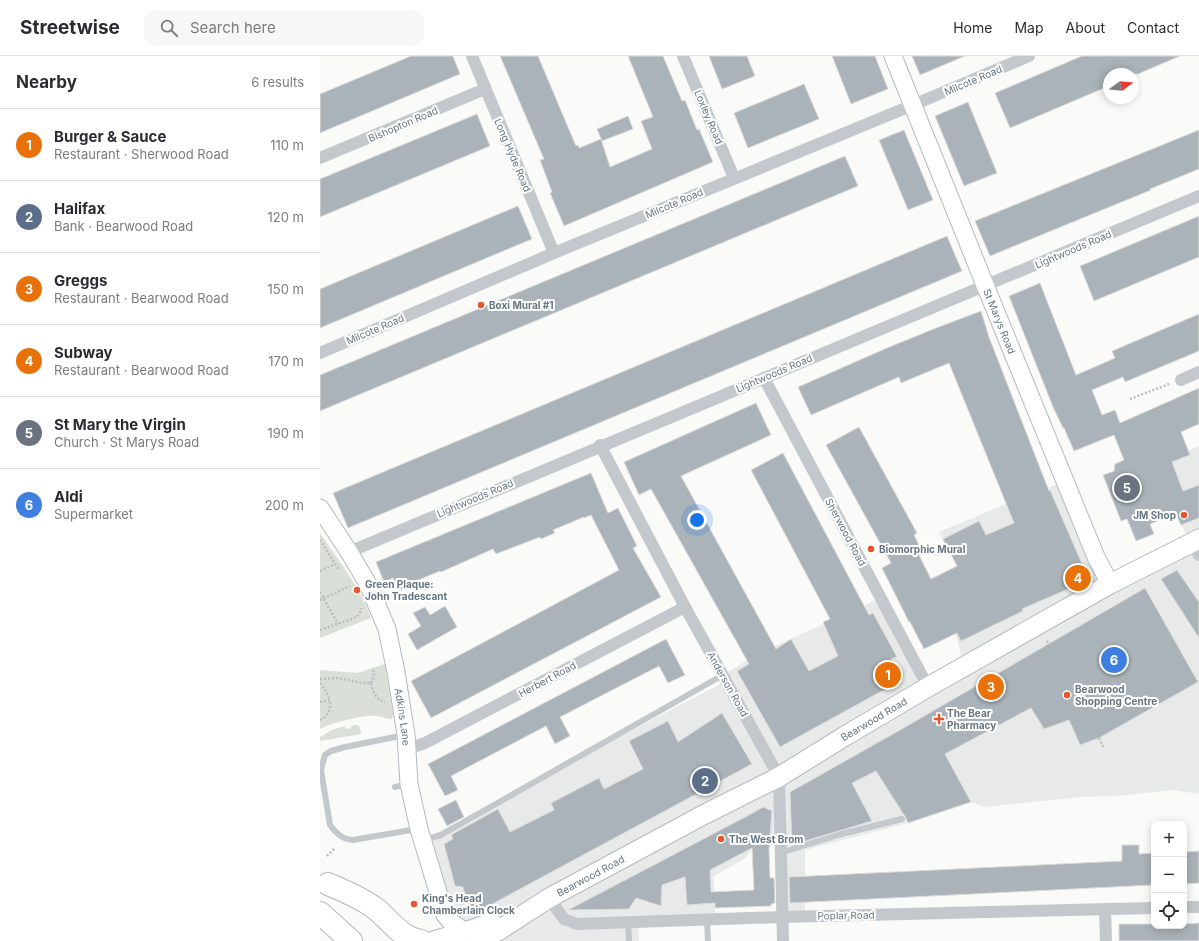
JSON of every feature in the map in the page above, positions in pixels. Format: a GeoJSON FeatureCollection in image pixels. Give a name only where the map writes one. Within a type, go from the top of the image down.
{"type":"FeatureCollection","features":[{"type":"Feature","properties":{"kind":"highway"},"geometry":{"type":"LineString","coordinates":[[324,881],[389,941]]}},
{"type":"Feature","properties":{"kind":"highway"},"geometry":{"type":"LineString","coordinates":[[324,881],[361,899],[375,908],[405,936],[413,940],[421,941]]}},
{"type":"Feature","properties":{"kind":"highway"},"geometry":{"type":"LineString","coordinates":[[320,913],[351,941]]}},
{"type":"Feature","properties":{"kind":"main road","name":"Bearwood Road"},"geometry":{"type":"LineString","coordinates":[[433,941],[498,931],[549,898],[705,814],[779,777],[928,687],[1110,584],[1196,545]]}},
{"type":"Feature","properties":{"kind":"street","name":"Long Hyde Road"},"geometry":{"type":"LineString","coordinates":[[472,56],[554,253]]}},
{"type":"Feature","properties":{"kind":"street","name":"Loxley Road"},"geometry":{"type":"LineString","coordinates":[[683,56],[734,178]]}},
{"type":"Feature","properties":{"kind":"street","name":"St Marys Road"},"geometry":{"type":"LineString","coordinates":[[893,56],[1096,557],[1110,584]]}},
{"type":"Feature","properties":{"kind":"street","name":"Milcote Road"},"geometry":{"type":"LineString","coordinates":[[320,353],[554,253],[1029,56]]}},
{"type":"Feature","properties":{"kind":"street","name":"Bishopton Road"},"geometry":{"type":"LineString","coordinates":[[320,158],[485,89]]}},
{"type":"Feature","properties":{"kind":"street","name":"Lightwoods Road"},"geometry":{"type":"LineString","coordinates":[[349,552],[600,445],[1199,196]]}},
{"type":"Feature","properties":{"kind":"street"},"geometry":{"type":"LineString","coordinates":[[1181,380],[1199,372]]}},
{"type":"Feature","properties":{"kind":"street","name":"Sherwood Road"},"geometry":{"type":"LineString","coordinates":[[764,378],[928,687]]}},
{"type":"Feature","properties":{"kind":"street","name":"Anderson Road"},"geometry":{"type":"LineString","coordinates":[[600,445],[685,606],[779,777],[783,941]]}},
{"type":"Feature","properties":{"kind":"street","name":"Adkins Lane"},"geometry":{"type":"LineString","coordinates":[[320,508],[368,584],[387,629],[396,672],[406,742],[402,786],[421,835],[445,915],[451,922],[471,936]]}},
{"type":"Feature","properties":{"kind":"street","name":"Herbert Road"},"geometry":{"type":"LineString","coordinates":[[406,742],[425,743],[685,606]]}},
{"type":"Feature","properties":{"kind":"street","name":"Poplar Road"},"geometry":{"type":"LineString","coordinates":[[549,898],[564,919],[577,924],[707,919],[1151,908]]}},
{"type":"Feature","properties":{"kind":"street"},"geometry":{"type":"LineString","coordinates":[[1187,908],[1199,907]]}},
{"type":"Feature","properties":{"kind":"street"},"geometry":{"type":"LineString","coordinates":[[1105,909],[1106,941]]}},
{"type":"Feature","properties":{"kind":"lane"},"geometry":{"type":"LineString","coordinates":[[406,742],[346,747],[330,751],[325,755],[321,770],[330,825],[342,838],[353,840],[441,835],[723,675]]}},
{"type":"Feature","properties":{"kind":"lane"},"geometry":{"type":"LineString","coordinates":[[780,853],[838,835],[902,818]]}},
{"type":"Feature","properties":{"kind":"lane"},"geometry":{"type":"LineString","coordinates":[[707,919],[708,941]]}},
{"type":"Feature","properties":{"kind":"lane"},"geometry":{"type":"LineString","coordinates":[[628,922],[630,941]]}},
{"type":"Feature","properties":{"kind":"path"},"geometry":{"type":"LineString","coordinates":[[1130,399],[1181,380]]}},
{"type":"Feature","properties":{"kind":"path"},"geometry":{"type":"LineString","coordinates":[[320,541],[343,575]]}},
{"type":"Feature","properties":{"kind":"path"},"geometry":{"type":"LineString","coordinates":[[320,571],[335,564]]}},
{"type":"Feature","properties":{"kind":"path"},"geometry":{"type":"LineString","coordinates":[[346,581],[353,591]]}},
{"type":"Feature","properties":{"kind":"path"},"geometry":{"type":"LineString","coordinates":[[320,600],[350,586]]}},
{"type":"Feature","properties":{"kind":"path"},"geometry":{"type":"LineString","coordinates":[[320,592],[338,624]]}},
{"type":"Feature","properties":{"kind":"path"},"geometry":{"type":"LineString","coordinates":[[320,630],[357,617],[361,611],[361,606]]}},
{"type":"Feature","properties":{"kind":"path"},"geometry":{"type":"LineString","coordinates":[[373,668],[374,675],[371,682],[376,696],[380,701],[391,704]]}},
{"type":"Feature","properties":{"kind":"path"},"geometry":{"type":"LineString","coordinates":[[320,679],[338,678],[362,683],[371,682]]}},
{"type":"Feature","properties":{"kind":"path"},"geometry":{"type":"LineString","coordinates":[[320,683],[330,700],[329,711],[324,718],[320,720]]}},
{"type":"Feature","properties":{"kind":"path"},"geometry":{"type":"LineString","coordinates":[[320,702],[330,700]]}},
{"type":"Feature","properties":{"kind":"path"},"geometry":{"type":"LineString","coordinates":[[1098,738],[1104,748]]}},
{"type":"Feature","properties":{"kind":"path"},"geometry":{"type":"LineString","coordinates":[[327,856],[334,849]]}},
{"type":"Feature","properties":{"kind":"shaded area"},"geometry":{"type":"Polygon","coordinates":[[[1146,437],[1188,451],[1199,446],[1199,794],[1173,790],[1118,796],[1081,797],[984,807],[971,802],[908,823],[805,850],[805,916],[782,917],[780,846],[752,847],[747,857],[714,876],[715,919],[638,921],[639,941],[458,941],[458,928],[423,840],[726,681],[723,675],[759,653],[864,606],[880,597],[928,687],[964,667],[953,624],[961,574],[939,532],[1065,481],[1110,584],[1191,542],[1181,525],[1146,437]]]}},
{"type":"Feature","properties":{"kind":"shaded area"},"geometry":{"type":"Polygon","coordinates":[[[320,533],[355,585],[371,618],[320,638],[320,533]]]}},
{"type":"Feature","properties":{"kind":"shaded area"},"geometry":{"type":"Polygon","coordinates":[[[385,664],[393,714],[392,719],[379,716],[364,716],[339,722],[320,729],[320,670],[357,673],[385,664]]]}},
{"type":"Feature","properties":{"kind":"shaded area"},"geometry":{"type":"Polygon","coordinates":[[[355,725],[360,727],[361,734],[320,741],[320,737],[332,730],[345,726],[346,729],[351,728],[351,726],[355,725]]]}},
{"type":"Feature","properties":{"kind":"building"},"geometry":{"type":"Polygon","coordinates":[[[411,56],[453,56],[460,74],[320,133],[320,94],[411,56]]]}},
{"type":"Feature","properties":{"kind":"building"},"geometry":{"type":"Polygon","coordinates":[[[500,56],[538,56],[576,146],[578,145],[579,148],[601,139],[610,167],[652,149],[641,121],[653,117],[628,56],[663,56],[682,101],[685,100],[697,130],[699,129],[713,162],[564,226],[550,193],[552,192],[540,160],[544,159],[500,56]]]}},
{"type":"Feature","properties":{"kind":"building"},"geometry":{"type":"Polygon","coordinates":[[[709,56],[747,56],[755,76],[722,89],[709,56]]]}},
{"type":"Feature","properties":{"kind":"building"},"geometry":{"type":"Polygon","coordinates":[[[832,56],[875,56],[888,89],[851,104],[832,56]]]}},
{"type":"Feature","properties":{"kind":"building"},"geometry":{"type":"Polygon","coordinates":[[[912,56],[965,56],[920,75],[912,56]]]}},
{"type":"Feature","properties":{"kind":"building"},"geometry":{"type":"Polygon","coordinates":[[[1082,56],[1180,56],[1139,74],[1139,68],[1103,68],[1103,89],[1010,128],[995,93],[1082,56]]]}},
{"type":"Feature","properties":{"kind":"building"},"geometry":{"type":"Polygon","coordinates":[[[804,84],[819,119],[748,148],[734,113],[804,84]]]}},
{"type":"Feature","properties":{"kind":"building"},"geometry":{"type":"Polygon","coordinates":[[[968,102],[997,173],[964,186],[935,116],[968,102]]]}},
{"type":"Feature","properties":{"kind":"building"},"geometry":{"type":"Polygon","coordinates":[[[477,114],[490,146],[320,217],[320,179],[477,114]]]}},
{"type":"Feature","properties":{"kind":"building"},"geometry":{"type":"Polygon","coordinates":[[[628,116],[633,129],[602,141],[597,129],[628,116]]]}},
{"type":"Feature","properties":{"kind":"building"},"geometry":{"type":"Polygon","coordinates":[[[904,130],[933,200],[908,210],[879,140],[904,130]]]}},
{"type":"Feature","properties":{"kind":"building"},"geometry":{"type":"Polygon","coordinates":[[[1199,130],[1199,169],[990,256],[975,221],[1199,130]]]}},
{"type":"Feature","properties":{"kind":"building"},"geometry":{"type":"Polygon","coordinates":[[[845,156],[858,186],[320,411],[320,375],[845,156]]]}},
{"type":"Feature","properties":{"kind":"building"},"geometry":{"type":"Polygon","coordinates":[[[518,206],[532,239],[320,328],[320,289],[518,206]]]}},
{"type":"Feature","properties":{"kind":"building"},"geometry":{"type":"Polygon","coordinates":[[[1199,216],[1199,257],[1094,301],[1080,266],[1199,216]]]}},
{"type":"Feature","properties":{"kind":"building"},"geometry":{"type":"Polygon","coordinates":[[[947,236],[962,271],[348,528],[333,493],[947,236]]]}},
{"type":"Feature","properties":{"kind":"building"},"geometry":{"type":"Polygon","coordinates":[[[1040,283],[1076,375],[1115,358],[1112,351],[1199,314],[1199,351],[1125,382],[1123,377],[1092,390],[1102,415],[1115,410],[1120,423],[1199,388],[1199,424],[1181,432],[1190,455],[1172,462],[1183,491],[1199,485],[1199,518],[1181,525],[1176,514],[1150,524],[1154,534],[1136,541],[1127,519],[1121,521],[1103,475],[1114,471],[1115,464],[1124,460],[1114,435],[1074,451],[1053,407],[1009,296],[1040,283]]]}},
{"type":"Feature","properties":{"kind":"building"},"geometry":{"type":"Polygon","coordinates":[[[981,311],[989,337],[1049,491],[1050,490],[1089,580],[1022,609],[1023,611],[961,641],[957,633],[924,649],[882,568],[891,563],[826,445],[859,427],[917,533],[914,535],[923,553],[919,555],[931,579],[957,566],[943,539],[979,521],[986,535],[1014,523],[949,363],[901,383],[899,377],[811,415],[798,387],[887,348],[981,311]]]}},
{"type":"Feature","properties":{"kind":"building"},"geometry":{"type":"Polygon","coordinates":[[[756,403],[771,435],[681,476],[776,649],[791,639],[809,671],[838,656],[823,622],[830,619],[751,470],[783,453],[869,615],[873,613],[897,657],[891,659],[900,681],[780,747],[737,671],[749,664],[651,489],[639,495],[624,462],[756,403]]]}},
{"type":"Feature","properties":{"kind":"building"},"geometry":{"type":"Polygon","coordinates":[[[591,473],[608,513],[618,508],[637,546],[633,548],[661,597],[431,718],[411,681],[619,570],[591,515],[553,530],[555,533],[541,539],[540,537],[496,554],[493,549],[441,572],[440,571],[409,584],[410,586],[398,591],[393,578],[384,582],[376,562],[591,473]]]}},
{"type":"Feature","properties":{"kind":"building"},"geometry":{"type":"Polygon","coordinates":[[[1177,570],[1199,602],[1199,638],[1161,579],[1177,570]]]}},
{"type":"Feature","properties":{"kind":"building","name":"Bearwood Shopping Centre"},"geometry":{"type":"Polygon","coordinates":[[[1145,588],[1198,682],[1099,738],[1080,745],[1069,720],[1044,729],[1031,708],[945,754],[971,802],[908,823],[876,771],[852,783],[872,821],[792,845],[790,792],[1145,588]]]}},
{"type":"Feature","properties":{"kind":"building"},"geometry":{"type":"Polygon","coordinates":[[[445,606],[457,627],[417,650],[408,634],[421,626],[413,613],[425,607],[430,615],[445,606]]]}},
{"type":"Feature","properties":{"kind":"building"},"geometry":{"type":"Polygon","coordinates":[[[666,639],[685,675],[668,683],[659,666],[560,717],[570,736],[555,744],[546,726],[451,776],[458,790],[445,796],[428,764],[666,639]]]}},
{"type":"Feature","properties":{"kind":"building"},"geometry":{"type":"Polygon","coordinates":[[[722,713],[752,764],[470,916],[463,887],[455,886],[444,844],[453,839],[451,835],[498,809],[510,832],[554,810],[551,803],[599,778],[604,789],[643,769],[629,741],[668,721],[678,742],[722,713]]]}},
{"type":"Feature","properties":{"kind":"building"},"geometry":{"type":"Polygon","coordinates":[[[456,800],[464,817],[447,826],[438,809],[456,800]]]}},
{"type":"Feature","properties":{"kind":"building"},"geometry":{"type":"Polygon","coordinates":[[[763,807],[772,811],[769,849],[770,878],[774,878],[775,903],[771,904],[771,906],[715,908],[715,903],[687,905],[685,877],[662,885],[661,906],[636,898],[629,909],[568,910],[763,807]],[[752,848],[710,870],[711,892],[754,890],[752,848]]]}},
{"type":"Feature","properties":{"kind":"building"},"geometry":{"type":"Polygon","coordinates":[[[1122,845],[1139,845],[1139,854],[1151,853],[1151,885],[790,903],[789,877],[1122,861],[1122,845]]]}},
{"type":"Feature","properties":{"kind":"building"},"geometry":{"type":"Polygon","coordinates":[[[1199,851],[1199,883],[1187,884],[1187,852],[1199,851]]]}},
{"type":"Feature","properties":{"kind":"building"},"geometry":{"type":"Polygon","coordinates":[[[1199,923],[1199,941],[1119,941],[1119,924],[1151,924],[1151,929],[1187,929],[1187,924],[1199,923]]]}},
{"type":"Feature","properties":{"kind":"place","name":"Boxi Mural #1"},"geometry":{"type":"Point","coordinates":[481,305]}},
{"type":"Feature","properties":{"kind":"place","name":"St Mary the Virgin"},"geometry":{"type":"Point","coordinates":[1127,488]}},
{"type":"Feature","properties":{"kind":"place","name":"JM Shop"},"geometry":{"type":"Point","coordinates":[1184,515]}},
{"type":"Feature","properties":{"kind":"place","name":"Biomorphic Mural"},"geometry":{"type":"Point","coordinates":[871,549]}},
{"type":"Feature","properties":{"kind":"place","name":"Subway"},"geometry":{"type":"Point","coordinates":[1078,578]}},
{"type":"Feature","properties":{"kind":"place","name":"Green Plaque: John Tradescant"},"geometry":{"type":"Point","coordinates":[357,590]}},
{"type":"Feature","properties":{"kind":"place","name":"Aldi"},"geometry":{"type":"Point","coordinates":[1114,660]}},
{"type":"Feature","properties":{"kind":"place","name":"Burger & Sauce"},"geometry":{"type":"Point","coordinates":[888,675]}},
{"type":"Feature","properties":{"kind":"place","name":"Greggs"},"geometry":{"type":"Point","coordinates":[991,687]}},
{"type":"Feature","properties":{"kind":"place","name":"Bearwood Shopping Centre"},"geometry":{"type":"Point","coordinates":[1067,695]}},
{"type":"Feature","properties":{"kind":"place","name":"The Bear Pharmacy"},"geometry":{"type":"Point","coordinates":[939,719]}},
{"type":"Feature","properties":{"kind":"place","name":"Halifax"},"geometry":{"type":"Point","coordinates":[705,781]}},
{"type":"Feature","properties":{"kind":"place","name":"The West Brom"},"geometry":{"type":"Point","coordinates":[721,839]}},
{"type":"Feature","properties":{"kind":"place","name":"King's Head Chamberlain Clock"},"geometry":{"type":"Point","coordinates":[414,904]}}]}
